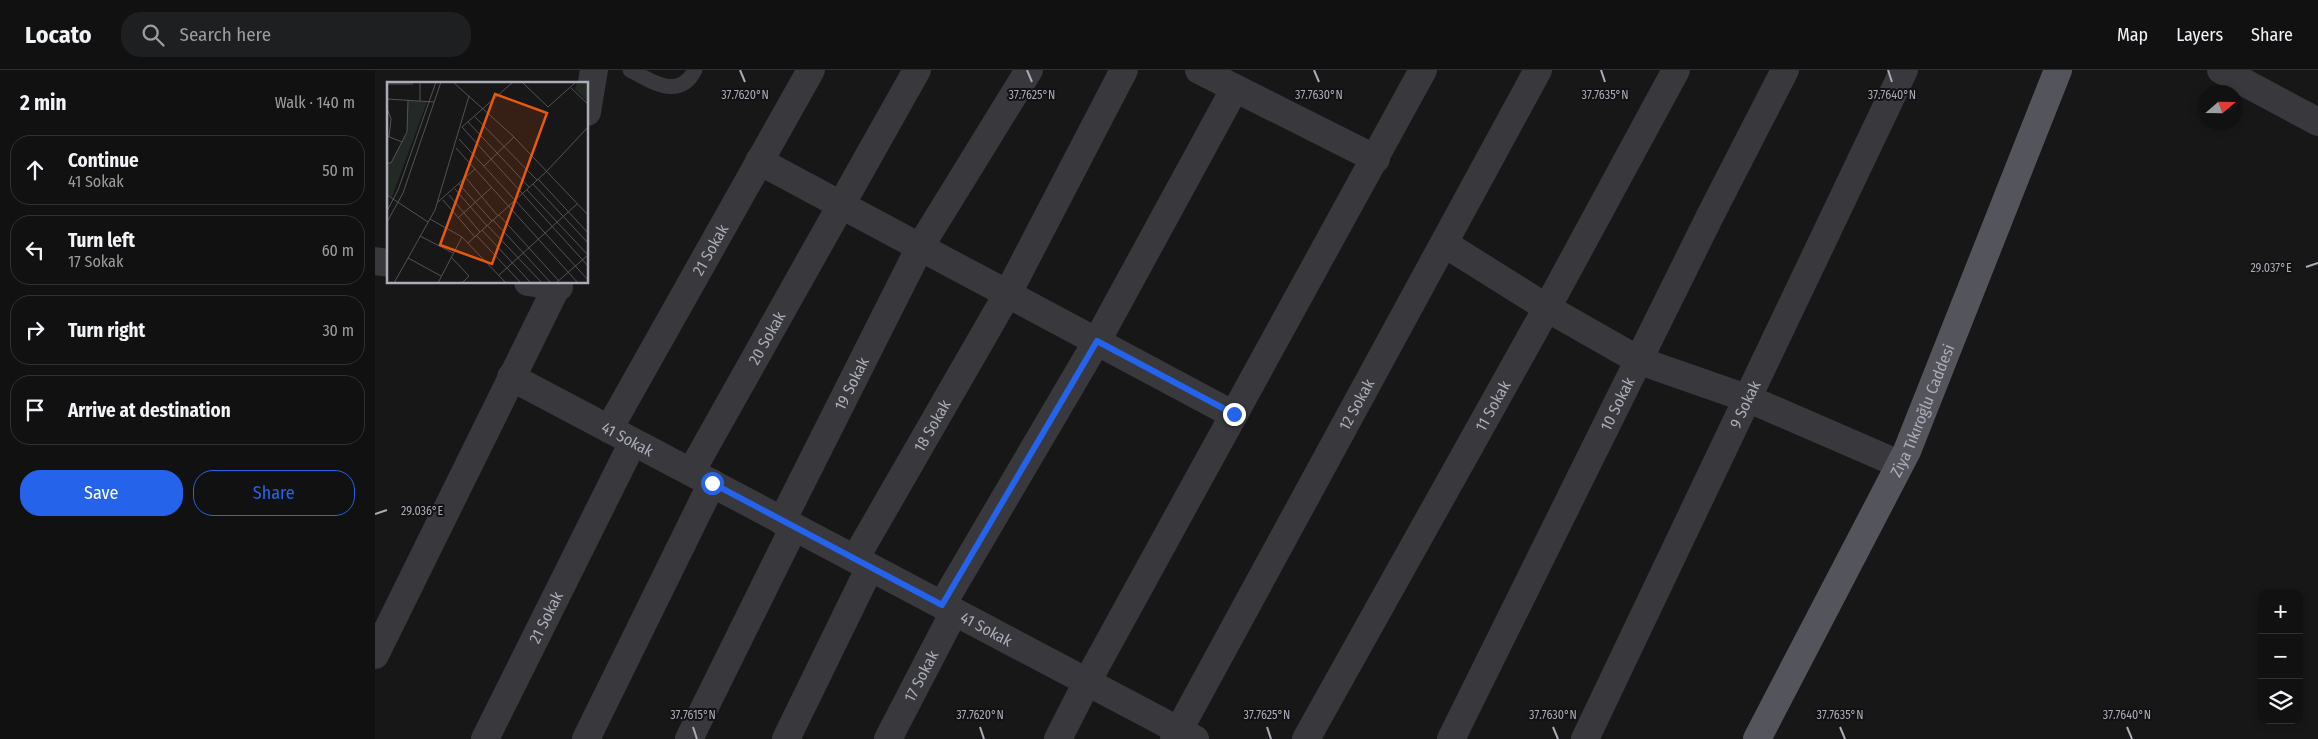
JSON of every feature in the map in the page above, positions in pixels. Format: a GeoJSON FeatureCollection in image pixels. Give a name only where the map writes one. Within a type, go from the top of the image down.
{"type":"FeatureCollection","features":[{"type":"Feature","properties":{"kind":"main road","name":"Ziya Tıkıroğlu Caddesi"},"geometry":{"type":"LineString","coordinates":[[1757,739],[1918,426],[2058,70]]}},
{"type":"Feature","properties":{"kind":"street"},"geometry":{"type":"LineString","coordinates":[[589,100],[594,70]]}},
{"type":"Feature","properties":{"kind":"street","name":"21 Sokak"},"geometry":{"type":"LineString","coordinates":[[609,429],[811,70]]}},
{"type":"Feature","properties":{"kind":"street","name":"20 Sokak"},"geometry":{"type":"LineString","coordinates":[[586,739],[701,478],[840,204],[917,70]]}},
{"type":"Feature","properties":{"kind":"street","name":"19 Sokak"},"geometry":{"type":"LineString","coordinates":[[689,739],[788,524],[920,247],[1029,70]]}},
{"type":"Feature","properties":{"kind":"street","name":"18 Sokak"},"geometry":{"type":"LineString","coordinates":[[786,739],[863,563],[1008,293],[1124,70]]}},
{"type":"Feature","properties":{"kind":"street"},"geometry":{"type":"LineString","coordinates":[[1199,70],[1376,159]]}},
{"type":"Feature","properties":{"kind":"street"},"geometry":{"type":"LineString","coordinates":[[1058,739],[1087,682],[1376,159],[1423,70]]}},
{"type":"Feature","properties":{"kind":"street","name":"12 Sokak"},"geometry":{"type":"LineString","coordinates":[[1183,736],[1538,70]]}},
{"type":"Feature","properties":{"kind":"street","name":"11 Sokak"},"geometry":{"type":"LineString","coordinates":[[1305,739],[1547,308],[1676,70]]}},
{"type":"Feature","properties":{"kind":"street","name":"10 Sokak"},"geometry":{"type":"LineString","coordinates":[[1451,739],[1640,361],[1710,216],[1785,70]]}},
{"type":"Feature","properties":{"kind":"street","name":"9 Sokak"},"geometry":{"type":"LineString","coordinates":[[1585,739],[1904,70]]}},
{"type":"Feature","properties":{"kind":"street"},"geometry":{"type":"LineString","coordinates":[[2221,70],[2318,122]]}},
{"type":"Feature","properties":{"kind":"street","name":"17 Sokak"},"geometry":{"type":"LineString","coordinates":[[888,739],[948,608],[1235,88]]}},
{"type":"Feature","properties":{"kind":"street"},"geometry":{"type":"LineString","coordinates":[[759,161],[1234,414]]}},
{"type":"Feature","properties":{"kind":"street"},"geometry":{"type":"LineString","coordinates":[[1445,244],[1547,308],[1640,361],[1749,398],[1899,464]]}},
{"type":"Feature","properties":{"kind":"street"},"geometry":{"type":"LineString","coordinates":[[375,655],[511,377],[559,285]]}},
{"type":"Feature","properties":{"kind":"street","name":"41 Sokak"},"geometry":{"type":"LineString","coordinates":[[511,377],[1087,682],[1183,736]]}},
{"type":"Feature","properties":{"kind":"street","name":"21 Sokak"},"geometry":{"type":"LineString","coordinates":[[485,739],[633,442]]}},
{"type":"Feature","properties":{"kind":"lane"},"geometry":{"type":"LineString","coordinates":[[630,70],[663,87],[678,85],[685,81],[695,70]]}},
{"type":"Feature","properties":{"kind":"route"},"geometry":{"type":"LineString","coordinates":[[712,483],[942,605],[1097,341],[1234,414]]}}]}
